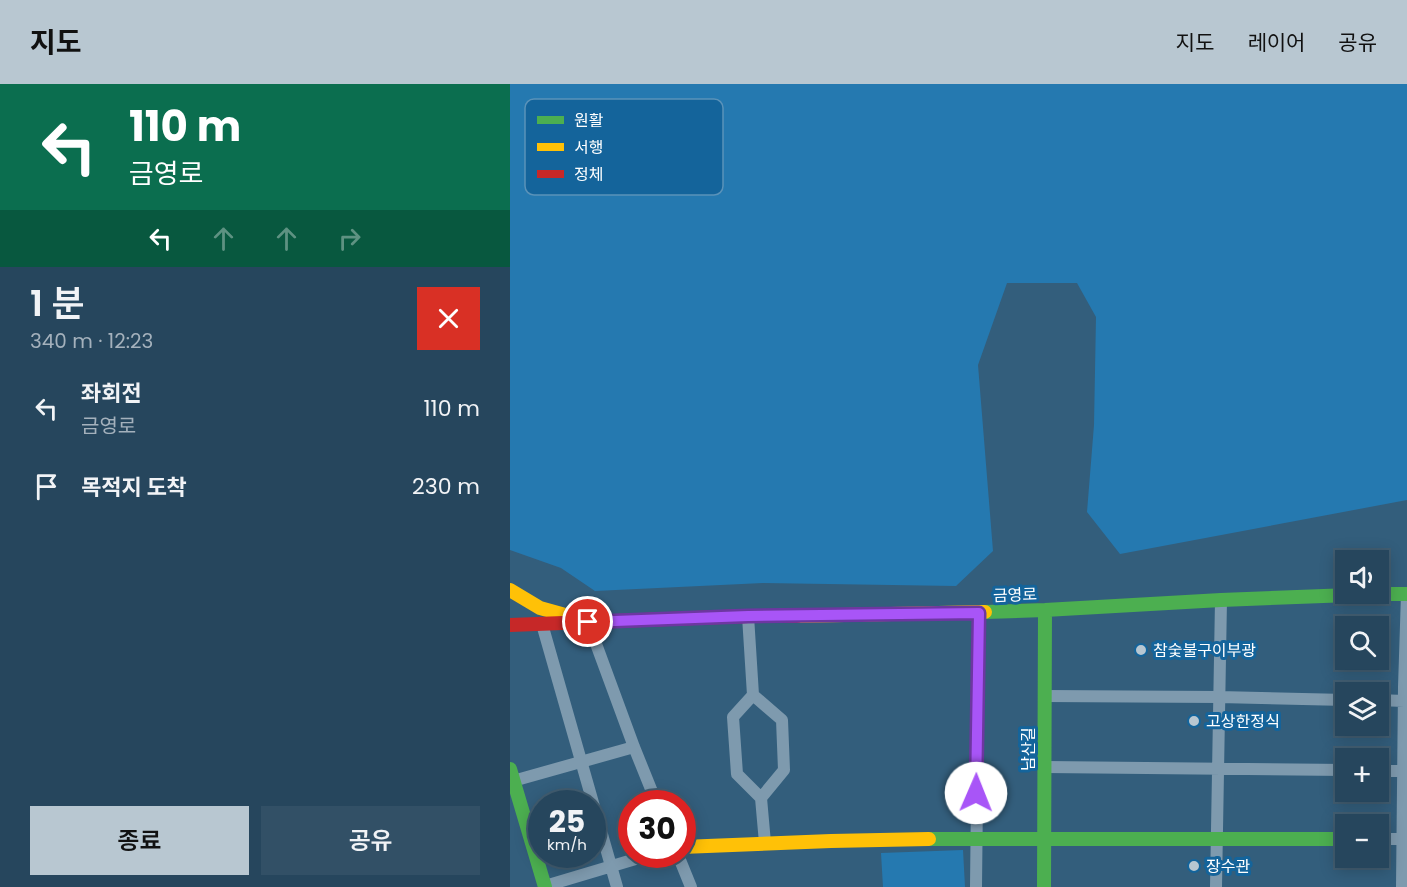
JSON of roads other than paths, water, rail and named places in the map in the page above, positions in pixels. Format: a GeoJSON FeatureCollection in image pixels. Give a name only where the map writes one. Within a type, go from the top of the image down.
{"type":"FeatureCollection","features":[{"type":"Feature","properties":{"kind":"street"},"geometry":{"type":"LineString","coordinates":[[510,590],[540,608],[588,622],[651,790]]}},
{"type":"Feature","properties":{"kind":"street","name":"금영로"},"geometry":{"type":"LineString","coordinates":[[1389,594],[1407,594]]}},
{"type":"Feature","properties":{"kind":"street"},"geometry":{"type":"LineString","coordinates":[[1402,887],[1405,839],[1403,771],[1407,594]]}},
{"type":"Feature","properties":{"kind":"street","name":"금영로"},"geometry":{"type":"LineString","coordinates":[[510,625],[748,616],[979,613],[1335,596]]}},
{"type":"Feature","properties":{"kind":"street"},"geometry":{"type":"LineString","coordinates":[[1216,887],[1221,600]]}},
{"type":"Feature","properties":{"kind":"street","name":"남산길"},"geometry":{"type":"LineString","coordinates":[[1044,887],[1045,610]]}},
{"type":"Feature","properties":{"kind":"street"},"geometry":{"type":"LineString","coordinates":[[976,887],[979,613]]}},
{"type":"Feature","properties":{"kind":"street"},"geometry":{"type":"LineString","coordinates":[[748,616],[753,695],[782,720],[784,770],[761,798]]}},
{"type":"Feature","properties":{"kind":"street"},"geometry":{"type":"LineString","coordinates":[[542,624],[617,887]]}},
{"type":"Feature","properties":{"kind":"street"},"geometry":{"type":"LineString","coordinates":[[753,695],[733,717],[737,774],[761,798],[765,843]]}},
{"type":"Feature","properties":{"kind":"street"},"geometry":{"type":"LineString","coordinates":[[1045,696],[1335,700]]}},
{"type":"Feature","properties":{"kind":"street"},"geometry":{"type":"LineString","coordinates":[[1389,700],[1404,701]]}},
{"type":"Feature","properties":{"kind":"street"},"geometry":{"type":"LineString","coordinates":[[618,865],[545,886],[512,775],[580,763],[634,747]]}},
{"type":"Feature","properties":{"kind":"street"},"geometry":{"type":"LineString","coordinates":[[1045,767],[1335,770]]}},
{"type":"Feature","properties":{"kind":"street"},"geometry":{"type":"LineString","coordinates":[[1389,771],[1403,771]]}},
{"type":"Feature","properties":{"kind":"street"},"geometry":{"type":"LineString","coordinates":[[696,846],[842,840],[976,838],[1335,839]]}},
{"type":"Feature","properties":{"kind":"street"},"geometry":{"type":"LineString","coordinates":[[1389,839],[1405,839]]}},
{"type":"Feature","properties":{"kind":"street"},"geometry":{"type":"LineString","coordinates":[[683,868],[691,887]]}},
{"type":"Feature","properties":{"kind":"place","name":"참숯불구이부광"},"geometry":{"type":"Point","coordinates":[1141,650]}},
{"type":"Feature","properties":{"kind":"place","name":"고상한정식"},"geometry":{"type":"Point","coordinates":[1194,721]}},
{"type":"Feature","properties":{"kind":"place","name":"장수관"},"geometry":{"type":"Point","coordinates":[1194,866]}}]}
